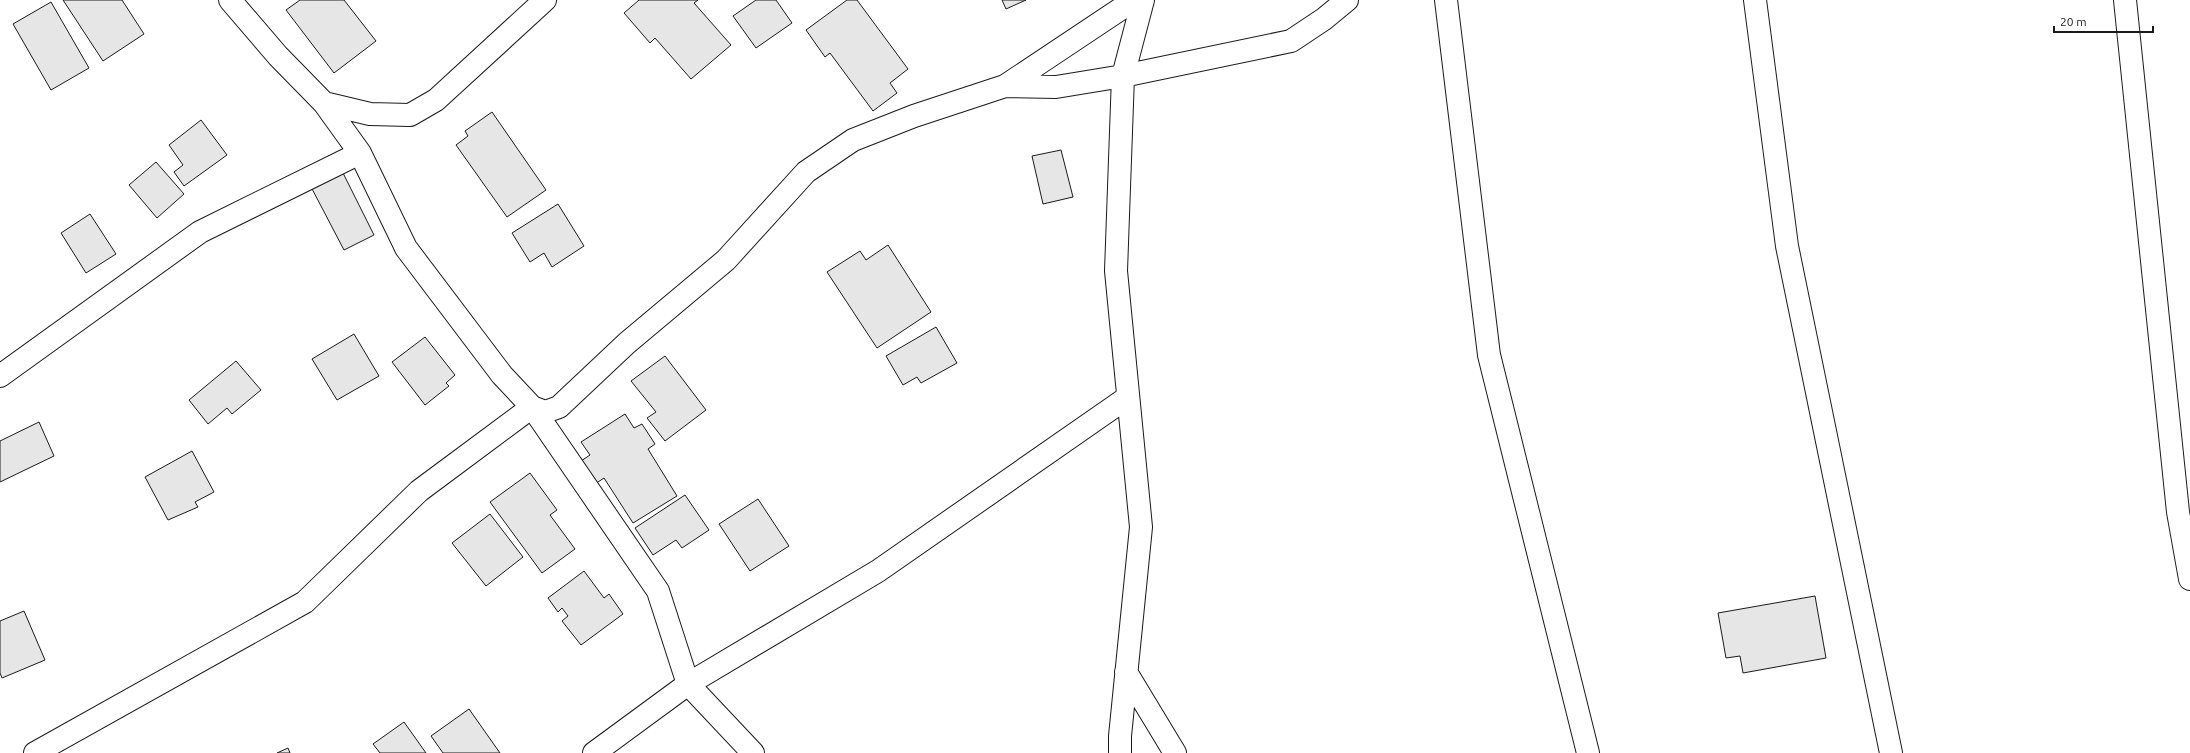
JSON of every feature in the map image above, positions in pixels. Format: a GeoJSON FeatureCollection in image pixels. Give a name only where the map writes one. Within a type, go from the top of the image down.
{"type":"FeatureCollection","features":[{"type":"Feature","properties":{"kind":"street"},"geometry":{"type":"LineString","coordinates":[[230,0],[278,56],[324,103],[360,153],[406,248],[502,374],[532,406],[658,591],[688,684],[753,753]]}},
{"type":"Feature","properties":{"kind":"street"},"geometry":{"type":"LineString","coordinates":[[324,103],[370,114],[410,116],[436,100],[545,0]]}},
{"type":"Feature","properties":{"kind":"street"},"geometry":{"type":"LineString","coordinates":[[532,406],[545,412],[559,407],[627,343],[726,260],[806,172],[835,152],[853,140],[914,116],[1005,86],[1134,0]]}},
{"type":"Feature","properties":{"kind":"street"},"geometry":{"type":"LineString","coordinates":[[1120,753],[1120,736],[1141,527],[1116,271],[1123,76],[1143,0]]}},
{"type":"Feature","properties":{"kind":"street"},"geometry":{"type":"LineString","coordinates":[[1005,86],[1056,87],[1123,76],[1291,41],[1324,19],[1347,0]]}},
{"type":"Feature","properties":{"kind":"street"},"geometry":{"type":"LineString","coordinates":[[1446,0],[1489,355],[1588,753]]}},
{"type":"Feature","properties":{"kind":"street"},"geometry":{"type":"LineString","coordinates":[[1755,0],[1787,246],[1891,753]]}},
{"type":"Feature","properties":{"kind":"street"},"geometry":{"type":"LineString","coordinates":[[2125,0],[2178,512],[2190,579]]}},
{"type":"Feature","properties":{"kind":"street"},"geometry":{"type":"LineString","coordinates":[[0,376],[200,232],[360,153]]}},
{"type":"Feature","properties":{"kind":"street"},"geometry":{"type":"LineString","coordinates":[[594,753],[688,684],[878,571],[1128,396]]}},
{"type":"Feature","properties":{"kind":"street"},"geometry":{"type":"LineString","coordinates":[[35,753],[305,602],[420,491],[532,406]]}},
{"type":"Feature","properties":{"kind":"street"},"geometry":{"type":"LineString","coordinates":[[1126,672],[1175,753]]}},
{"type":"Feature","properties":{"kind":"building"},"geometry":{"type":"Polygon","coordinates":[[[63,0],[122,0],[144,34],[103,61],[63,0]]]}},
{"type":"Feature","properties":{"kind":"building"},"geometry":{"type":"Polygon","coordinates":[[[300,0],[344,0],[376,41],[334,73],[286,10],[300,0]]]}},
{"type":"Feature","properties":{"kind":"building"},"geometry":{"type":"Polygon","coordinates":[[[639,0],[698,0],[694,3],[731,45],[691,79],[655,38],[650,43],[624,13],[639,0]]]}},
{"type":"Feature","properties":{"kind":"building"},"geometry":{"type":"Polygon","coordinates":[[[756,0],[776,0],[792,23],[756,48],[733,16],[756,0]]]}},
{"type":"Feature","properties":{"kind":"building"},"geometry":{"type":"Polygon","coordinates":[[[847,0],[857,0],[908,69],[890,83],[897,93],[873,111],[830,53],[825,57],[806,30],[847,0]]]}},
{"type":"Feature","properties":{"kind":"building"},"geometry":{"type":"Polygon","coordinates":[[[1002,0],[1026,0],[1006,9],[1002,0]]]}},
{"type":"Feature","properties":{"kind":"building"},"geometry":{"type":"Polygon","coordinates":[[[51,2],[89,68],[51,90],[13,24],[51,2]]]}},
{"type":"Feature","properties":{"kind":"building"},"geometry":{"type":"Polygon","coordinates":[[[492,112],[546,190],[507,217],[456,145],[468,136],[465,131],[492,112]]]}},
{"type":"Feature","properties":{"kind":"building"},"geometry":{"type":"Polygon","coordinates":[[[201,120],[227,155],[184,186],[174,172],[183,165],[169,145],[201,120]]]}},
{"type":"Feature","properties":{"kind":"building"},"geometry":{"type":"Polygon","coordinates":[[[1061,150],[1073,197],[1043,204],[1032,156],[1061,150]]]}},
{"type":"Feature","properties":{"kind":"building"},"geometry":{"type":"Polygon","coordinates":[[[156,162],[184,194],[157,218],[129,185],[156,162]]]}},
{"type":"Feature","properties":{"kind":"building"},"geometry":{"type":"Polygon","coordinates":[[[341,169],[374,235],[344,250],[310,185],[341,169]]]}},
{"type":"Feature","properties":{"kind":"building"},"geometry":{"type":"Polygon","coordinates":[[[558,204],[584,246],[552,267],[544,253],[530,262],[512,233],[558,204]]]}},
{"type":"Feature","properties":{"kind":"building"},"geometry":{"type":"Polygon","coordinates":[[[90,214],[116,254],[86,273],[61,233],[90,214]]]}},
{"type":"Feature","properties":{"kind":"building"},"geometry":{"type":"Polygon","coordinates":[[[888,245],[931,312],[877,348],[827,272],[860,251],[866,260],[888,245]]]}},
{"type":"Feature","properties":{"kind":"building"},"geometry":{"type":"Polygon","coordinates":[[[936,327],[957,363],[921,383],[917,377],[903,385],[886,356],[936,327]]]}},
{"type":"Feature","properties":{"kind":"building"},"geometry":{"type":"Polygon","coordinates":[[[354,334],[379,376],[337,400],[312,359],[354,334]]]}},
{"type":"Feature","properties":{"kind":"building"},"geometry":{"type":"Polygon","coordinates":[[[425,337],[455,375],[446,383],[449,386],[425,405],[392,362],[425,337]]]}},
{"type":"Feature","properties":{"kind":"building"},"geometry":{"type":"Polygon","coordinates":[[[665,356],[706,410],[665,441],[647,418],[656,412],[631,381],[665,356]]]}},
{"type":"Feature","properties":{"kind":"building"},"geometry":{"type":"Polygon","coordinates":[[[236,361],[261,390],[232,414],[227,408],[208,424],[189,400],[236,361]]]}},
{"type":"Feature","properties":{"kind":"building"},"geometry":{"type":"Polygon","coordinates":[[[625,414],[634,428],[642,424],[655,444],[648,449],[677,496],[633,523],[604,478],[595,484],[581,461],[590,455],[581,442],[625,414]]]}},
{"type":"Feature","properties":{"kind":"building"},"geometry":{"type":"Polygon","coordinates":[[[39,422],[54,456],[0,482],[0,441],[39,422]]]}},
{"type":"Feature","properties":{"kind":"building"},"geometry":{"type":"Polygon","coordinates":[[[192,451],[214,492],[195,502],[198,507],[168,520],[145,477],[192,451]]]}},
{"type":"Feature","properties":{"kind":"building"},"geometry":{"type":"Polygon","coordinates":[[[530,473],[557,510],[550,515],[575,549],[542,573],[490,502],[530,473]]]}},
{"type":"Feature","properties":{"kind":"building"},"geometry":{"type":"Polygon","coordinates":[[[685,495],[709,530],[682,548],[676,540],[653,555],[635,528],[685,495]]]}},
{"type":"Feature","properties":{"kind":"building"},"geometry":{"type":"Polygon","coordinates":[[[758,499],[789,546],[750,571],[719,524],[758,499]]]}},
{"type":"Feature","properties":{"kind":"building"},"geometry":{"type":"Polygon","coordinates":[[[490,514],[523,557],[486,586],[452,543],[490,514]]]}},
{"type":"Feature","properties":{"kind":"building"},"geometry":{"type":"Polygon","coordinates":[[[584,571],[604,598],[609,594],[623,614],[581,645],[562,621],[568,616],[562,608],[558,612],[548,598],[584,571]]]}},
{"type":"Feature","properties":{"kind":"building"},"geometry":{"type":"Polygon","coordinates":[[[1815,596],[1826,658],[1743,673],[1740,656],[1726,658],[1718,613],[1815,596]]]}},
{"type":"Feature","properties":{"kind":"building"},"geometry":{"type":"Polygon","coordinates":[[[24,611],[45,660],[2,678],[0,673],[0,621],[24,611]]]}},
{"type":"Feature","properties":{"kind":"building"},"geometry":{"type":"Polygon","coordinates":[[[469,709],[500,753],[443,753],[431,736],[469,709]]]}},
{"type":"Feature","properties":{"kind":"building"},"geometry":{"type":"Polygon","coordinates":[[[404,722],[426,753],[380,753],[373,744],[404,722]]]}},
{"type":"Feature","properties":{"kind":"building"},"geometry":{"type":"Polygon","coordinates":[[[288,748],[290,753],[277,753],[288,748]]]}}]}
